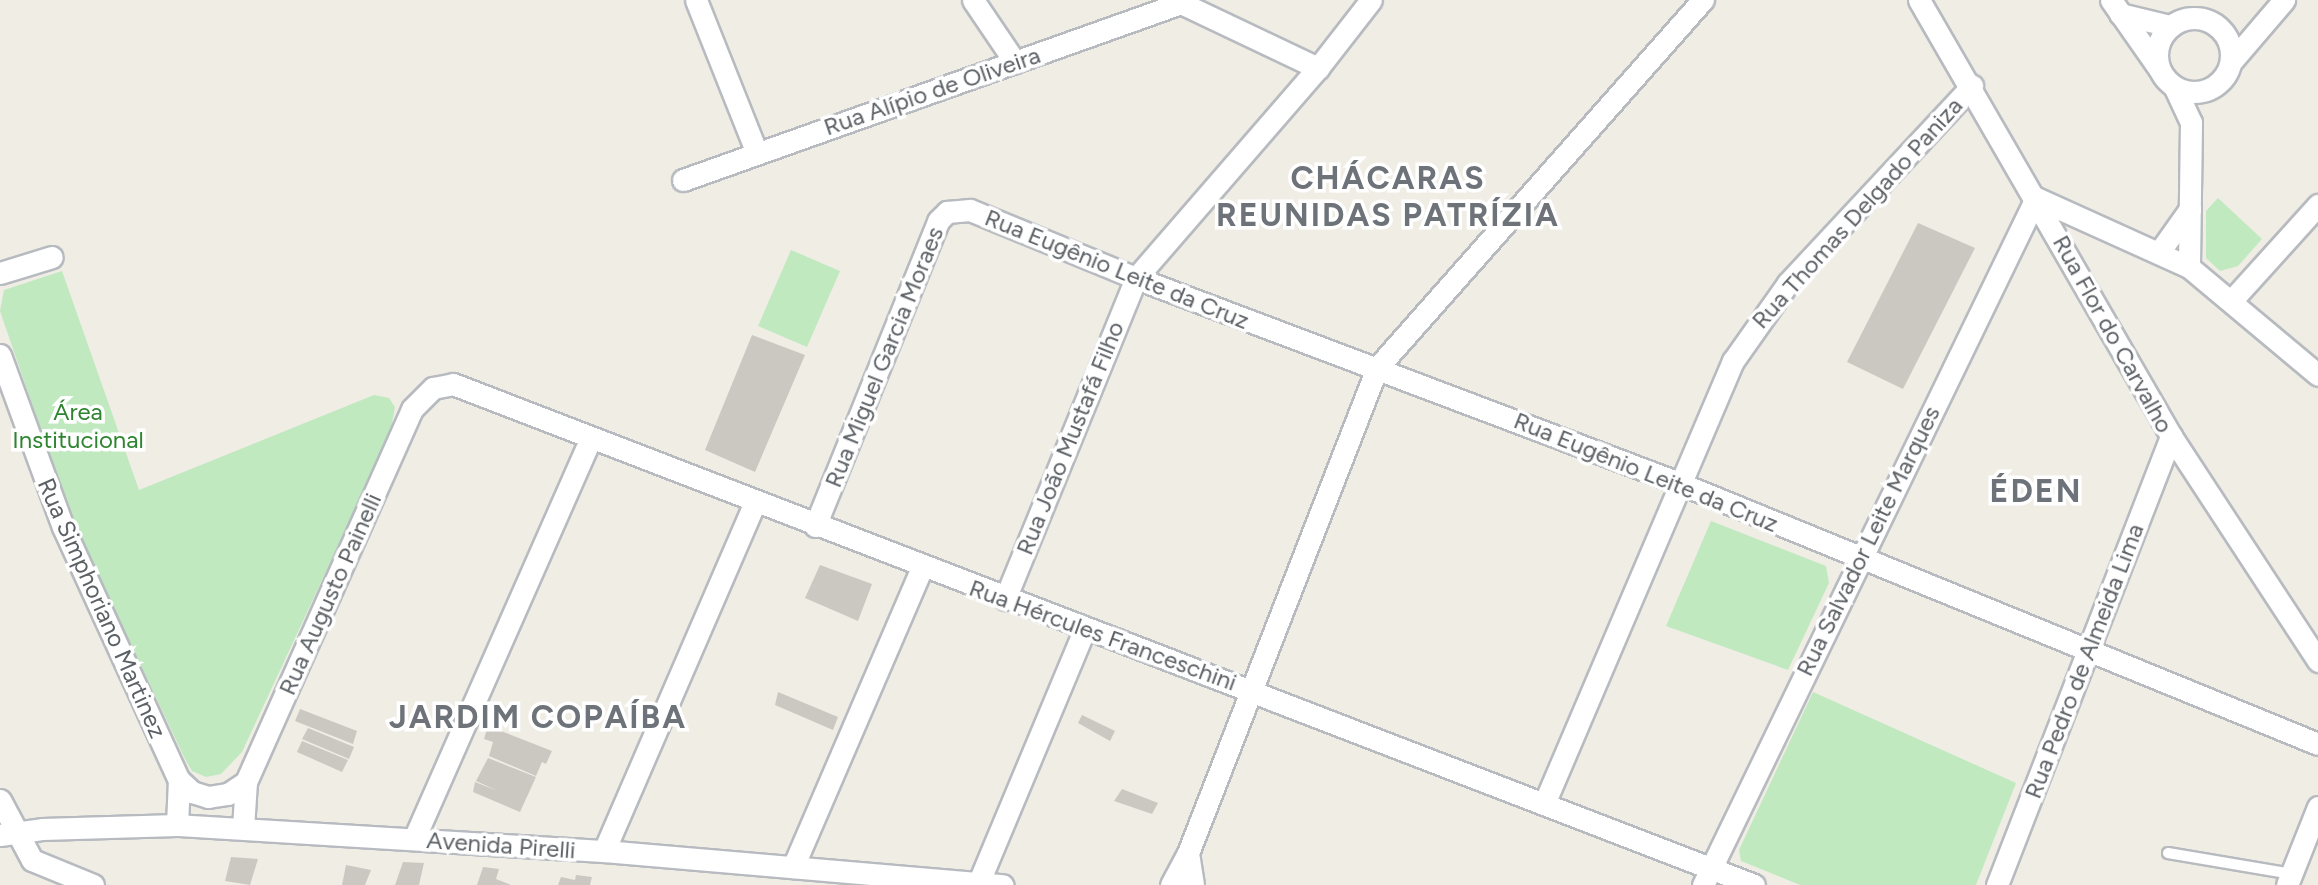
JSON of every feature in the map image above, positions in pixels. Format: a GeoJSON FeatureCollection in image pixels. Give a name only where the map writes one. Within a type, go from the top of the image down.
{"type":"FeatureCollection","features":[{"type":"Feature","properties":{"kind":"street"},"geometry":{"type":"LineString","coordinates":[[696,0],[757,153]]}},
{"type":"Feature","properties":{"kind":"street"},"geometry":{"type":"LineString","coordinates":[[973,0],[1015,61]]}},
{"type":"Feature","properties":{"kind":"street","name":"Rua João Mustafá Filho"},"geometry":{"type":"LineString","coordinates":[[1005,599],[1136,278],[1318,68],[1371,0]]}},
{"type":"Feature","properties":{"kind":"street"},"geometry":{"type":"LineString","coordinates":[[1171,885],[1188,853],[1377,368],[1703,0]]}},
{"type":"Feature","properties":{"kind":"street","name":"Rua Flor do Carvalho"},"geometry":{"type":"LineString","coordinates":[[1919,0],[1972,86],[2171,436],[2318,661]]}},
{"type":"Feature","properties":{"kind":"street"},"geometry":{"type":"LineString","coordinates":[[2189,0],[2157,52],[2168,79],[2193,92],[2215,85]]}},
{"type":"Feature","properties":{"kind":"street"},"geometry":{"type":"LineString","coordinates":[[2198,0],[2217,27],[2231,62]]}},
{"type":"Feature","properties":{"kind":"street"},"geometry":{"type":"LineString","coordinates":[[2192,122],[2231,62],[2284,0]]}},
{"type":"Feature","properties":{"kind":"street"},"geometry":{"type":"LineString","coordinates":[[1180,2],[1318,68]]}},
{"type":"Feature","properties":{"kind":"street","name":"Rua Alípio de Oliveira"},"geometry":{"type":"LineString","coordinates":[[683,180],[1180,2]]}},
{"type":"Feature","properties":{"kind":"street"},"geometry":{"type":"LineString","coordinates":[[2116,7],[2174,24],[2191,18],[2217,27],[2256,32]]}},
{"type":"Feature","properties":{"kind":"street"},"geometry":{"type":"LineString","coordinates":[[2116,7],[2168,79],[2192,122],[2189,267]]}},
{"type":"Feature","properties":{"kind":"street","name":"Rua Thomas Delgado Paniza"},"geometry":{"type":"LineString","coordinates":[[1544,804],[1732,361],[1760,317],[1972,86]]}},
{"type":"Feature","properties":{"kind":"street"},"geometry":{"type":"LineString","coordinates":[[2036,198],[2160,251],[2189,267],[2233,299],[2318,375]]}},
{"type":"Feature","properties":{"kind":"street","name":"Rua Salvador Leite Marques"},"geometry":{"type":"LineString","coordinates":[[1707,877],[1858,558],[2036,198]]}},
{"type":"Feature","properties":{"kind":"street"},"geometry":{"type":"LineString","coordinates":[[2233,299],[2318,205]]}},
{"type":"Feature","properties":{"kind":"street"},"geometry":{"type":"LineString","coordinates":[[2160,251],[2190,209]]}},
{"type":"Feature","properties":{"kind":"street","name":"Rua Eugênio Leite da Cruz"},"geometry":{"type":"LineString","coordinates":[[971,210],[1136,278],[1679,482],[1858,558],[2318,744]]}},
{"type":"Feature","properties":{"kind":"street","name":"Rua Miguel Garcia Moraes"},"geometry":{"type":"LineString","coordinates":[[815,526],[938,221],[947,212],[971,210]]}},
{"type":"Feature","properties":{"kind":"street"},"geometry":{"type":"LineString","coordinates":[[0,273],[52,257]]}},
{"type":"Feature","properties":{"kind":"street","name":"Rua Simphoriano Martinez"},"geometry":{"type":"LineString","coordinates":[[0,355],[63,527],[179,780],[177,825]]}},
{"type":"Feature","properties":{"kind":"street","name":"Rua Hércules Franceschini"},"geometry":{"type":"LineString","coordinates":[[453,384],[1084,630],[1251,690],[1544,804],[1707,877],[1754,885]]}},
{"type":"Feature","properties":{"kind":"street","name":"Rua Augusto Painelli"},"geometry":{"type":"LineString","coordinates":[[243,828],[246,782],[412,409],[433,388],[453,384]]}},
{"type":"Feature","properties":{"kind":"street","name":"Rua Pedro de Almeida Lima"},"geometry":{"type":"LineString","coordinates":[[1997,885],[2171,436]]}},
{"type":"Feature","properties":{"kind":"street"},"geometry":{"type":"LineString","coordinates":[[414,839],[591,438]]}},
{"type":"Feature","properties":{"kind":"street"},"geometry":{"type":"LineString","coordinates":[[604,851],[755,502]]}},
{"type":"Feature","properties":{"kind":"street"},"geometry":{"type":"LineString","coordinates":[[793,867],[922,567]]}},
{"type":"Feature","properties":{"kind":"street"},"geometry":{"type":"LineString","coordinates":[[978,884],[1084,630]]}},
{"type":"Feature","properties":{"kind":"street"},"geometry":{"type":"LineString","coordinates":[[179,780],[191,792],[208,797],[228,794],[246,782]]}},
{"type":"Feature","properties":{"kind":"street"},"geometry":{"type":"LineString","coordinates":[[0,800],[7,833],[32,860],[93,885]]}},
{"type":"Feature","properties":{"kind":"street"},"geometry":{"type":"LineString","coordinates":[[2290,880],[2318,807]]}},
{"type":"Feature","properties":{"kind":"street","name":"Avenida Pirelli"},"geometry":{"type":"LineString","coordinates":[[7,833],[177,825],[243,828],[604,851],[1003,885]]}},
{"type":"Feature","properties":{"kind":"street"},"geometry":{"type":"LineString","coordinates":[[1188,853],[1193,885]]}},
{"type":"Feature","properties":{"kind":"lane"},"geometry":{"type":"LineString","coordinates":[[2168,853],[2290,880]]}},
{"type":"Feature","properties":{"kind":"green space"},"geometry":{"type":"Polygon","coordinates":[[[2218,198],[2262,239],[2238,266],[2220,271],[2206,258],[2206,211],[2218,198]]]}},
{"type":"Feature","properties":{"kind":"green space"},"geometry":{"type":"Polygon","coordinates":[[[791,250],[840,271],[807,347],[758,326],[791,250]]]}},
{"type":"Feature","properties":{"kind":"green space","name":"Área Institucional"},"geometry":{"type":"Polygon","coordinates":[[[62,271],[139,490],[374,395],[389,398],[395,407],[390,434],[242,752],[221,774],[206,777],[192,771],[185,759],[71,518],[0,311],[4,290],[62,271]]]}},
{"type":"Feature","properties":{"kind":"green space"},"geometry":{"type":"Polygon","coordinates":[[[1711,521],[1826,566],[1829,583],[1788,670],[1666,626],[1711,521]]]}},
{"type":"Feature","properties":{"kind":"green space"},"geometry":{"type":"Polygon","coordinates":[[[1813,692],[2016,783],[1976,885],[1800,885],[1741,861],[1739,850],[1813,692]]]}},
{"type":"Feature","properties":{"kind":"building"},"geometry":{"type":"Polygon","coordinates":[[[1918,223],[1975,248],[1903,389],[1847,362],[1918,223]]]}},
{"type":"Feature","properties":{"kind":"building"},"geometry":{"type":"Polygon","coordinates":[[[752,335],[805,355],[755,472],[705,450],[752,335]]]}},
{"type":"Feature","properties":{"kind":"building"},"geometry":{"type":"Polygon","coordinates":[[[820,565],[872,584],[858,621],[805,598],[820,565]]]}},
{"type":"Feature","properties":{"kind":"building"},"geometry":{"type":"Polygon","coordinates":[[[778,692],[838,717],[833,730],[775,705],[778,692]]]}},
{"type":"Feature","properties":{"kind":"building"},"geometry":{"type":"Polygon","coordinates":[[[300,709],[357,731],[353,744],[295,721],[300,709]]]}},
{"type":"Feature","properties":{"kind":"building"},"geometry":{"type":"Polygon","coordinates":[[[1082,715],[1115,731],[1110,741],[1078,723],[1082,715]]]}},
{"type":"Feature","properties":{"kind":"building"},"geometry":{"type":"Polygon","coordinates":[[[488,726],[552,751],[546,764],[542,762],[536,776],[489,756],[493,742],[484,739],[488,726]]]}},
{"type":"Feature","properties":{"kind":"building"},"geometry":{"type":"Polygon","coordinates":[[[308,728],[354,747],[349,759],[302,739],[308,728]]]}},
{"type":"Feature","properties":{"kind":"building"},"geometry":{"type":"Polygon","coordinates":[[[302,741],[348,760],[342,772],[297,752],[302,741]]]}},
{"type":"Feature","properties":{"kind":"building"},"geometry":{"type":"Polygon","coordinates":[[[488,758],[536,777],[520,812],[473,792],[475,782],[498,791],[476,781],[488,758]]]}},
{"type":"Feature","properties":{"kind":"building"},"geometry":{"type":"Polygon","coordinates":[[[1122,789],[1158,803],[1152,814],[1114,801],[1122,789]]]}},
{"type":"Feature","properties":{"kind":"building"},"geometry":{"type":"Polygon","coordinates":[[[231,857],[258,859],[250,885],[225,881],[231,857]]]}},
{"type":"Feature","properties":{"kind":"building"},"geometry":{"type":"Polygon","coordinates":[[[403,862],[424,863],[419,885],[395,885],[403,862]]]}},
{"type":"Feature","properties":{"kind":"building"},"geometry":{"type":"Polygon","coordinates":[[[346,865],[371,870],[365,885],[342,885],[346,865]]]}},
{"type":"Feature","properties":{"kind":"building"},"geometry":{"type":"Polygon","coordinates":[[[483,867],[499,869],[496,879],[511,885],[477,885],[483,867]]]}},
{"type":"Feature","properties":{"kind":"building"},"geometry":{"type":"Polygon","coordinates":[[[576,875],[592,877],[590,885],[558,885],[561,877],[575,880],[576,875]]]}},
{"type":"Feature","properties":{"kind":"district","name":"CHÁCARAS REUNIDAS PATRÍZIA"},"geometry":{"type":"Point","coordinates":[1388,198]}},
{"type":"Feature","properties":{"kind":"district","name":"ÉDEN"},"geometry":{"type":"Point","coordinates":[2036,491]}},
{"type":"Feature","properties":{"kind":"district","name":"JARDIM COPAÍBA"},"geometry":{"type":"Point","coordinates":[538,717]}}]}
